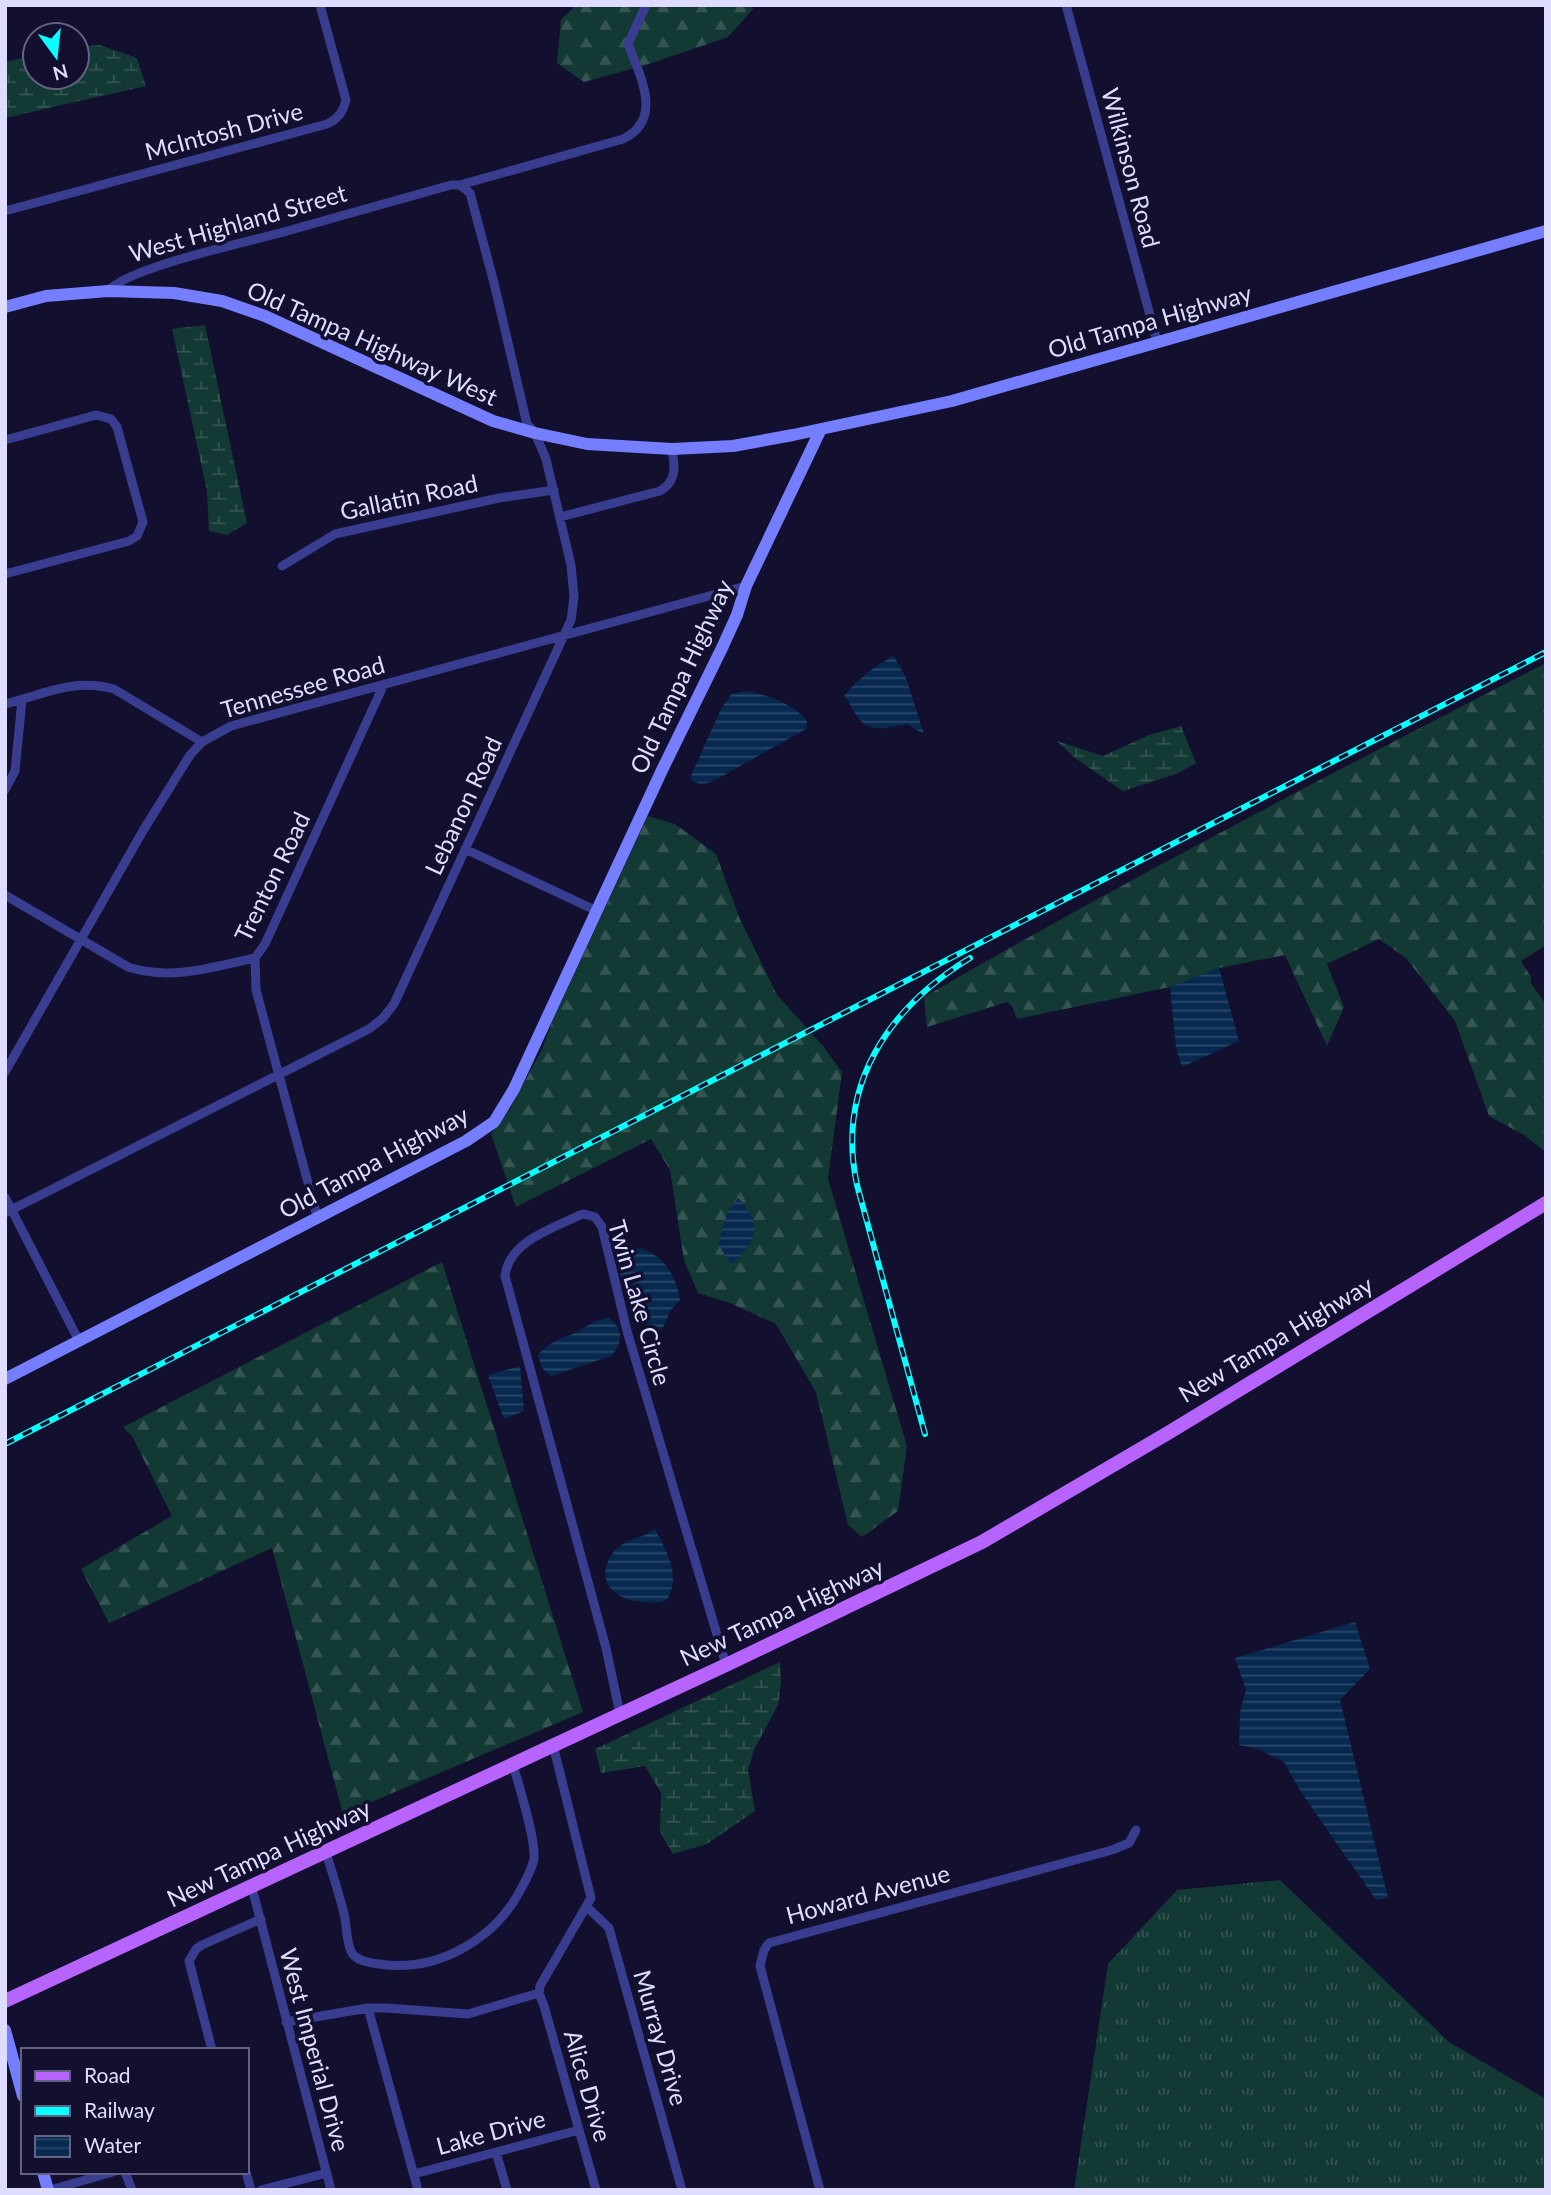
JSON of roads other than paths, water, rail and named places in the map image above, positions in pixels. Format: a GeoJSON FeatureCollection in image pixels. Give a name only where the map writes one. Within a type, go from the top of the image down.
{"type":"FeatureCollection","features":[{"type":"Feature","properties":{"kind":"main road","name":"Old Tampa Highway"},"geometry":{"type":"LineString","coordinates":[[5,1379],[466,1141],[494,1122],[514,1089],[663,768],[722,648],[746,586],[821,429],[952,401],[1546,230]]}},
{"type":"Feature","properties":{"kind":"main road","name":"West Highland Street"},"geometry":{"type":"LineString","coordinates":[[5,307],[46,296],[108,291]]}},
{"type":"Feature","properties":{"kind":"main road","name":"Old Tampa Highway West"},"geometry":{"type":"LineString","coordinates":[[108,291],[174,293],[250,309],[493,421],[587,444],[673,449],[733,446],[821,429]]}},
{"type":"Feature","properties":{"kind":"main road","name":"New Tampa Highway"},"geometry":{"type":"LineString","coordinates":[[5,2001],[252,1888],[926,1570],[1046,1505],[1546,1203]]}},
{"type":"Feature","properties":{"kind":"main road"},"geometry":{"type":"LineString","coordinates":[[5,2030],[21,2089]]}},
{"type":"Feature","properties":{"kind":"street","name":"McIntosh Drive"},"geometry":{"type":"LineString","coordinates":[[5,211],[335,120],[344,107],[345,100],[320,5]]}},
{"type":"Feature","properties":{"kind":"street","name":"West Highland Street"},"geometry":{"type":"LineString","coordinates":[[108,291],[125,278],[204,253],[623,139],[638,129],[643,120],[646,96],[628,44],[646,5]]}},
{"type":"Feature","properties":{"kind":"street","name":"Wilkinson Road"},"geometry":{"type":"LineString","coordinates":[[1066,5],[1157,341]]}},
{"type":"Feature","properties":{"kind":"street","name":"Lebanon Road"},"geometry":{"type":"LineString","coordinates":[[8,1212],[369,1029],[383,1018],[394,1004],[565,635],[571,620],[573,577],[554,490],[546,459],[535,433],[527,424],[470,193],[460,185]]}},
{"type":"Feature","properties":{"kind":"street"},"geometry":{"type":"LineString","coordinates":[[5,440],[96,415],[107,417],[117,427],[143,522],[137,536],[129,541],[5,574]]}},
{"type":"Feature","properties":{"kind":"street"},"geometry":{"type":"LineString","coordinates":[[560,517],[667,487],[675,471],[673,449]]}},
{"type":"Feature","properties":{"kind":"street","name":"Gallatin Road"},"geometry":{"type":"LineString","coordinates":[[282,566],[335,534],[499,498],[554,490]]}},
{"type":"Feature","properties":{"kind":"street","name":"Tennessee Road"},"geometry":{"type":"LineString","coordinates":[[5,1072],[144,829],[190,755],[202,742],[231,726],[746,586]]}},
{"type":"Feature","properties":{"kind":"street","name":"Trenton Road"},"geometry":{"type":"LineString","coordinates":[[317,1216],[256,990],[255,958],[265,944],[384,684]]}},
{"type":"Feature","properties":{"kind":"street"},"geometry":{"type":"LineString","coordinates":[[5,704],[66,686],[100,685],[114,689],[202,742]]}},
{"type":"Feature","properties":{"kind":"street"},"geometry":{"type":"LineString","coordinates":[[5,790],[15,771],[22,700]]}},
{"type":"Feature","properties":{"kind":"street"},"geometry":{"type":"LineString","coordinates":[[465,849],[597,911]]}},
{"type":"Feature","properties":{"kind":"street"},"geometry":{"type":"LineString","coordinates":[[5,895],[128,967],[159,974],[176,974],[255,958]]}},
{"type":"Feature","properties":{"kind":"street"},"geometry":{"type":"LineString","coordinates":[[5,1197],[8,1212],[79,1341]]}},
{"type":"Feature","properties":{"kind":"street","name":"Twin Lake Circle"},"geometry":{"type":"LineString","coordinates":[[620,1714],[606,1647],[505,1276],[506,1266],[513,1252],[584,1213],[595,1217],[602,1227],[627,1331],[726,1665]]}},
{"type":"Feature","properties":{"kind":"street"},"geometry":{"type":"LineString","coordinates":[[286,2022],[368,2008],[461,2015],[539,1993],[540,1986],[591,1898],[553,1745]]}},
{"type":"Feature","properties":{"kind":"street"},"geometry":{"type":"LineString","coordinates":[[326,1852],[344,1914],[351,1952],[358,1959],[389,1966],[407,1966],[423,1964],[456,1951],[490,1931],[503,1917],[517,1897],[534,1858],[529,1825],[513,1765]]}},
{"type":"Feature","properties":{"kind":"street","name":"Howard Avenue"},"geometry":{"type":"LineString","coordinates":[[820,2190],[760,1966],[764,1950],[769,1943],[1112,1850],[1129,1843],[1136,1830]]}},
{"type":"Feature","properties":{"kind":"street","name":"West Imperial Drive"},"geometry":{"type":"LineString","coordinates":[[252,1888],[331,2190]]}},
{"type":"Feature","properties":{"kind":"street","name":"Murray Drive"},"geometry":{"type":"LineString","coordinates":[[586,1906],[609,1928],[682,2190]]}},
{"type":"Feature","properties":{"kind":"street"},"geometry":{"type":"LineString","coordinates":[[211,2048],[189,1961],[196,1949],[202,1945],[261,1919]]}},
{"type":"Feature","properties":{"kind":"street","name":"Alice Drive"},"geometry":{"type":"LineString","coordinates":[[539,1993],[596,2190]]}},
{"type":"Feature","properties":{"kind":"street"},"geometry":{"type":"LineString","coordinates":[[368,2008],[418,2190]]}},
{"type":"Feature","properties":{"kind":"street","name":"Lake Drive"},"geometry":{"type":"LineString","coordinates":[[414,2174],[579,2130]]}},
{"type":"Feature","properties":{"kind":"street"},"geometry":{"type":"LineString","coordinates":[[496,2152],[507,2190]]}},
{"type":"Feature","properties":{"kind":"street"},"geometry":{"type":"LineString","coordinates":[[261,2190],[327,2173]]}},
{"type":"Feature","properties":{"kind":"street"},"geometry":{"type":"LineString","coordinates":[[49,2190],[106,2174]]}},
{"type":"Feature","properties":{"kind":"street"},"geometry":{"type":"LineString","coordinates":[[125,2174],[132,2190]]}},
{"type":"Feature","properties":{"kind":"water"},"geometry":{"type":"Polygon","coordinates":[[[894,656],[906,678],[924,734],[907,724],[869,727],[859,719],[844,696],[867,673],[894,656]]]}},
{"type":"Feature","properties":{"kind":"water"},"geometry":{"type":"Polygon","coordinates":[[[749,691],[795,710],[807,721],[806,729],[717,779],[703,784],[696,783],[690,778],[721,709],[731,694],[749,691]]]}},
{"type":"Feature","properties":{"kind":"water"},"geometry":{"type":"Polygon","coordinates":[[[1219,968],[1239,1041],[1182,1067],[1176,1048],[1170,987],[1219,968]]]}},
{"type":"Feature","properties":{"kind":"water"},"geometry":{"type":"Polygon","coordinates":[[[738,1198],[751,1216],[754,1233],[746,1249],[731,1265],[718,1244],[728,1211],[738,1198]]]}},
{"type":"Feature","properties":{"kind":"water"},"geometry":{"type":"Polygon","coordinates":[[[636,1248],[660,1259],[671,1273],[678,1291],[680,1300],[671,1310],[659,1336],[649,1329],[633,1295],[622,1288],[618,1260],[624,1252],[636,1248]]]}},
{"type":"Feature","properties":{"kind":"water"},"geometry":{"type":"Polygon","coordinates":[[[608,1318],[617,1326],[620,1336],[618,1346],[611,1356],[551,1376],[542,1368],[538,1355],[547,1346],[608,1318]]]}},
{"type":"Feature","properties":{"kind":"water"},"geometry":{"type":"Polygon","coordinates":[[[520,1366],[524,1411],[504,1419],[488,1375],[520,1366]]]}},
{"type":"Feature","properties":{"kind":"water"},"geometry":{"type":"Polygon","coordinates":[[[655,1529],[672,1567],[673,1583],[669,1596],[658,1602],[624,1598],[610,1588],[606,1581],[607,1563],[623,1544],[655,1529]]]}},
{"type":"Feature","properties":{"kind":"water"},"geometry":{"type":"Polygon","coordinates":[[[1355,1622],[1370,1669],[1340,1700],[1388,1898],[1376,1900],[1301,1792],[1284,1762],[1258,1749],[1239,1745],[1240,1712],[1246,1690],[1235,1658],[1355,1622]]]}},
{"type":"Feature","properties":{"kind":"railway"},"geometry":{"type":"LineString","coordinates":[[5,1444],[1546,652]]}},
{"type":"Feature","properties":{"kind":"railway"},"geometry":{"type":"LineString","coordinates":[[925,1434],[857,1185],[852,1149],[854,1115],[862,1083],[874,1054],[892,1026],[914,1001],[940,978],[970,958]]}}]}
